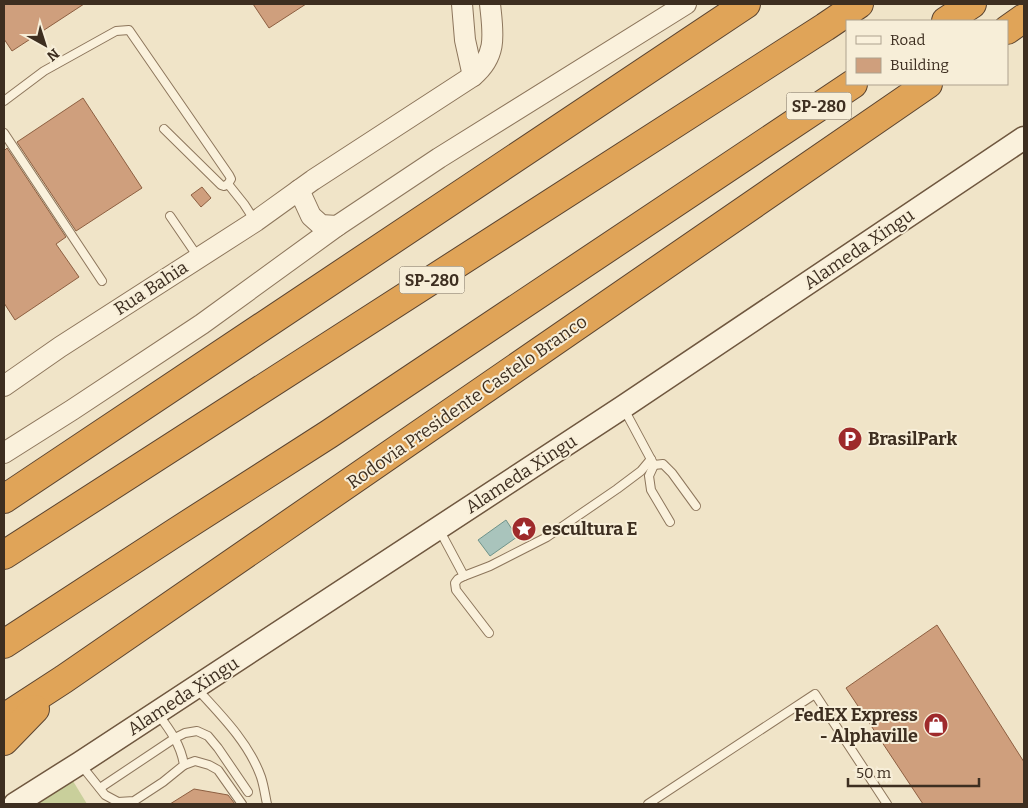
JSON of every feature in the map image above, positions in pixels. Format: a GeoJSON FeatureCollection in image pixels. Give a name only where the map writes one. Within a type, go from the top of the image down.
{"type":"FeatureCollection","features":[{"type":"Feature","properties":{"kind":"highway"},"geometry":{"type":"LineString","coordinates":[[4,499],[746,4]]}},
{"type":"Feature","properties":{"kind":"highway","name":"SP-280"},"geometry":{"type":"LineString","coordinates":[[4,555],[859,4]]}},
{"type":"Feature","properties":{"kind":"highway"},"geometry":{"type":"LineString","coordinates":[[948,20],[972,4]]}},
{"type":"Feature","properties":{"kind":"highway"},"geometry":{"type":"LineString","coordinates":[[1008,29],[1024,18]]}},
{"type":"Feature","properties":{"kind":"highway","name":"SP-280"},"geometry":{"type":"LineString","coordinates":[[4,644],[329,434],[852,85]]}},
{"type":"Feature","properties":{"kind":"highway","name":"Rodovia Presidente Castelo Branco"},"geometry":{"type":"LineString","coordinates":[[4,718],[64,680],[927,85]]}},
{"type":"Feature","properties":{"kind":"highway"},"geometry":{"type":"LineString","coordinates":[[4,741],[64,680]]}},
{"type":"Feature","properties":{"kind":"main road","name":"Alameda Xingu"},"geometry":{"type":"LineString","coordinates":[[15,804],[623,407],[1024,138]]}},
{"type":"Feature","properties":{"kind":"street"},"geometry":{"type":"LineString","coordinates":[[462,4],[465,40],[473,76]]}},
{"type":"Feature","properties":{"kind":"street"},"geometry":{"type":"LineString","coordinates":[[4,453],[202,324],[337,226],[439,158],[686,4]]}},
{"type":"Feature","properties":{"kind":"street","name":"Rua Bahia"},"geometry":{"type":"LineString","coordinates":[[4,386],[60,347],[256,221],[299,190],[473,76],[488,59],[492,48],[494,36],[490,5]]}},
{"type":"Feature","properties":{"kind":"street"},"geometry":{"type":"LineString","coordinates":[[465,40],[494,36]]}},
{"type":"Feature","properties":{"kind":"street"},"geometry":{"type":"LineString","coordinates":[[299,190],[311,216],[322,225],[337,226]]}},
{"type":"Feature","properties":{"kind":"lane"},"geometry":{"type":"LineString","coordinates":[[4,101],[44,71],[116,30],[128,30],[230,175],[231,180],[228,184],[221,185],[164,129]]}},
{"type":"Feature","properties":{"kind":"lane"},"geometry":{"type":"LineString","coordinates":[[4,133],[102,281]]}},
{"type":"Feature","properties":{"kind":"lane"},"geometry":{"type":"LineString","coordinates":[[228,184],[256,221]]}},
{"type":"Feature","properties":{"kind":"lane"},"geometry":{"type":"LineString","coordinates":[[170,216],[198,258]]}},
{"type":"Feature","properties":{"kind":"lane"},"geometry":{"type":"LineString","coordinates":[[623,407],[652,462],[649,476],[652,490],[670,522]]}},
{"type":"Feature","properties":{"kind":"lane"},"geometry":{"type":"LineString","coordinates":[[489,633],[456,590],[455,583],[458,578],[490,566],[546,537],[623,485],[652,462],[663,464],[696,506]]}},
{"type":"Feature","properties":{"kind":"lane"},"geometry":{"type":"LineString","coordinates":[[438,528],[464,576]]}},
{"type":"Feature","properties":{"kind":"lane"},"geometry":{"type":"LineString","coordinates":[[195,688],[223,717],[251,754],[261,778],[268,804]]}},
{"type":"Feature","properties":{"kind":"lane"},"geometry":{"type":"LineString","coordinates":[[648,804],[815,694],[887,804]]}},
{"type":"Feature","properties":{"kind":"lane"},"geometry":{"type":"LineString","coordinates":[[157,713],[175,738],[184,765]]}},
{"type":"Feature","properties":{"kind":"lane"},"geometry":{"type":"LineString","coordinates":[[100,788],[175,738],[197,731],[208,736],[248,792]]}},
{"type":"Feature","properties":{"kind":"lane"},"geometry":{"type":"LineString","coordinates":[[80,763],[105,795],[118,802],[134,801],[163,782],[184,765],[196,761],[209,764],[218,770],[242,804]]}},
{"type":"Feature","properties":{"kind":"green space"},"geometry":{"type":"Polygon","coordinates":[[[73,781],[87,804],[37,804],[73,781]]]}},
{"type":"Feature","properties":{"kind":"water"},"geometry":{"type":"Polygon","coordinates":[[[506,520],[517,537],[490,556],[478,540],[506,520]]]}},
{"type":"Feature","properties":{"kind":"building"},"geometry":{"type":"Polygon","coordinates":[[[4,4],[84,4],[12,51],[4,39],[4,4]]]}},
{"type":"Feature","properties":{"kind":"building"},"geometry":{"type":"Polygon","coordinates":[[[253,4],[306,4],[269,28],[253,4]]]}},
{"type":"Feature","properties":{"kind":"building"},"geometry":{"type":"Polygon","coordinates":[[[83,98],[142,188],[76,231],[17,142],[83,98]]]}},
{"type":"Feature","properties":{"kind":"building"},"geometry":{"type":"Polygon","coordinates":[[[7,148],[66,237],[56,244],[79,277],[15,320],[4,303],[4,151],[7,148]]]}},
{"type":"Feature","properties":{"kind":"building"},"geometry":{"type":"Polygon","coordinates":[[[202,187],[211,198],[201,207],[191,195],[202,187]]]}},
{"type":"Feature","properties":{"kind":"building","name":"FedEX Express - Alphaville"},"geometry":{"type":"Polygon","coordinates":[[[937,625],[1024,762],[1024,804],[923,804],[846,688],[937,625]]]}},
{"type":"Feature","properties":{"kind":"building"},"geometry":{"type":"Polygon","coordinates":[[[194,789],[228,795],[235,804],[170,804],[194,789]]]}},
{"type":"Feature","properties":{"kind":"place","name":"BrasilPark"},"geometry":{"type":"Point","coordinates":[850,439]}},
{"type":"Feature","properties":{"kind":"place","name":"escultura E"},"geometry":{"type":"Point","coordinates":[524,529]}},
{"type":"Feature","properties":{"kind":"place","name":"FedEX Express - Alphaville"},"geometry":{"type":"Point","coordinates":[936,725]}}]}
